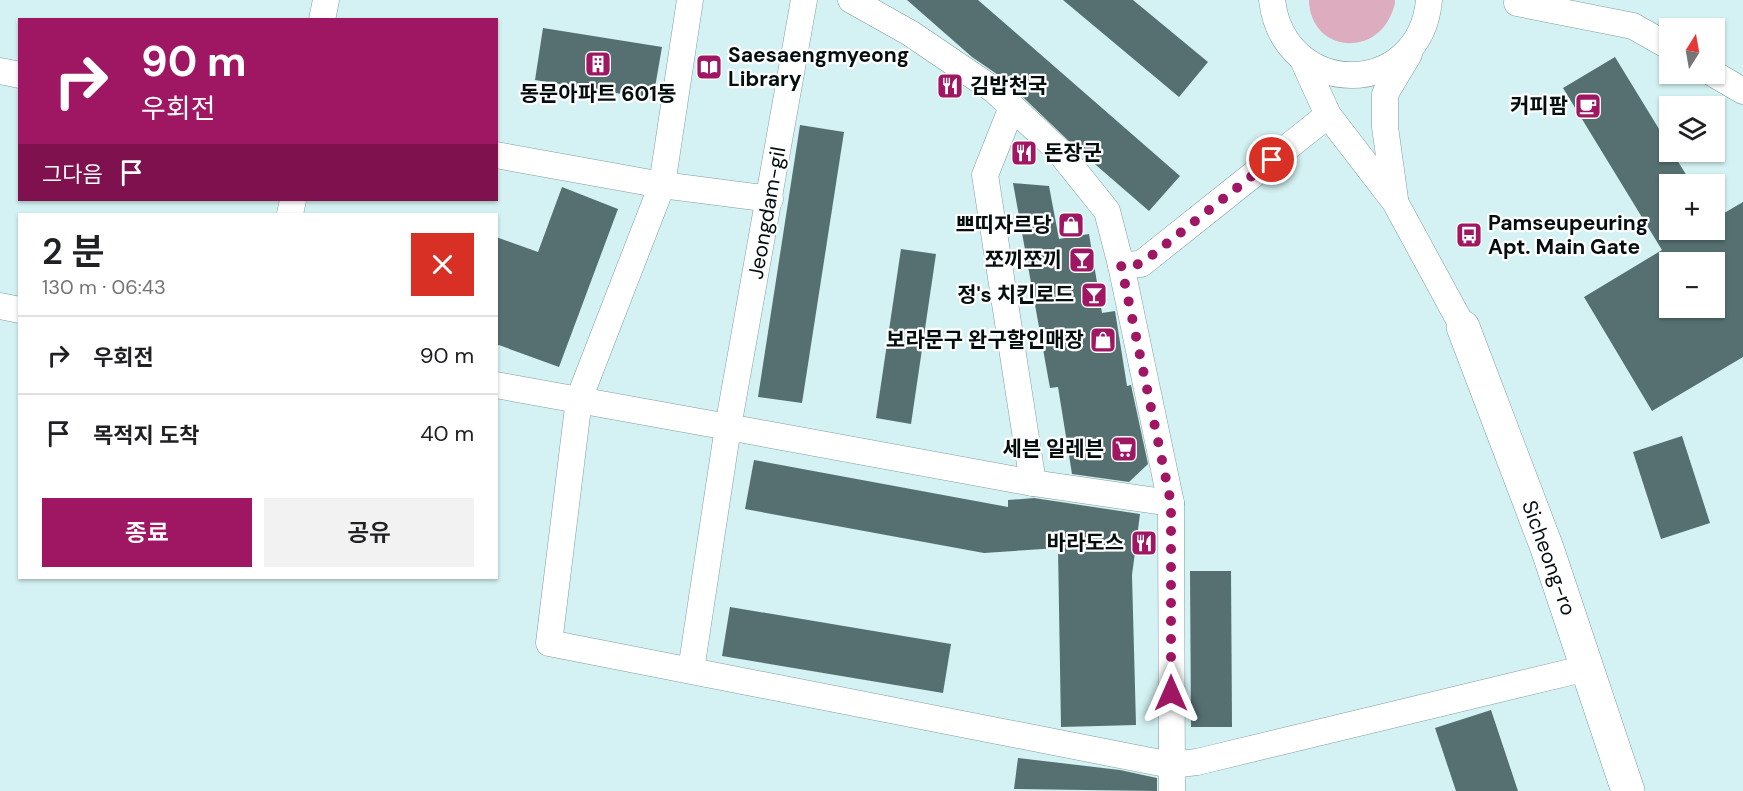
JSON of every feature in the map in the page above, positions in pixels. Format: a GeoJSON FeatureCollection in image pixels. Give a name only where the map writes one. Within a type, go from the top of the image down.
{"type":"FeatureCollection","features":[{"type":"Feature","properties":{"kind":"street"},"geometry":{"type":"LineString","coordinates":[[322,18],[326,0]]}},
{"type":"Feature","properties":{"kind":"street"},"geometry":{"type":"LineString","coordinates":[[690,0],[662,185],[579,399],[549,643],[1171,765],[1197,762],[1587,668]]}},
{"type":"Feature","properties":{"kind":"street","name":"Jeongdam-gil"},"geometry":{"type":"LineString","coordinates":[[691,670],[728,427],[804,0]]}},
{"type":"Feature","properties":{"kind":"street"},"geometry":{"type":"LineString","coordinates":[[851,0],[910,33],[994,90],[1058,150],[1107,211],[1121,265],[1171,503],[1172,791]]}},
{"type":"Feature","properties":{"kind":"street"},"geometry":{"type":"LineString","coordinates":[[1252,0],[1294,51],[1324,72],[1350,76],[1366,74],[1397,61],[1415,44]]}},
{"type":"Feature","properties":{"kind":"street"},"geometry":{"type":"LineString","coordinates":[[1272,0],[1276,23],[1294,51],[1328,115],[1395,202],[1463,327]]}},
{"type":"Feature","properties":{"kind":"street"},"geometry":{"type":"LineString","coordinates":[[1395,202],[1385,127],[1385,94],[1427,19],[1429,0]]}},
{"type":"Feature","properties":{"kind":"street"},"geometry":{"type":"LineString","coordinates":[[1518,1],[1633,26],[1659,41]]}},
{"type":"Feature","properties":{"kind":"street"},"geometry":{"type":"LineString","coordinates":[[0,71],[18,75]]}},
{"type":"Feature","properties":{"kind":"street"},"geometry":{"type":"LineString","coordinates":[[1725,80],[1743,91]]}},
{"type":"Feature","properties":{"kind":"street"},"geometry":{"type":"LineString","coordinates":[[1012,107],[985,175],[1034,483]]}},
{"type":"Feature","properties":{"kind":"street"},"geometry":{"type":"LineString","coordinates":[[1121,265],[1141,264],[1328,115]]}},
{"type":"Feature","properties":{"kind":"street"},"geometry":{"type":"LineString","coordinates":[[498,155],[662,185],[770,199]]}},
{"type":"Feature","properties":{"kind":"street"},"geometry":{"type":"LineString","coordinates":[[0,306],[18,310]]}},
{"type":"Feature","properties":{"kind":"street","name":"Sicheong-ro"},"geometry":{"type":"LineString","coordinates":[[1463,327],[1547,548],[1628,791]]}},
{"type":"Feature","properties":{"kind":"street"},"geometry":{"type":"LineString","coordinates":[[498,385],[1034,483],[1171,503]]}},
{"type":"Feature","properties":{"kind":"shaded area"},"geometry":{"type":"Polygon","coordinates":[[[1309,0],[1395,0],[1395,3],[1388,21],[1376,34],[1362,41],[1348,43],[1333,40],[1321,31],[1312,18],[1309,0]]]}},
{"type":"Feature","properties":{"kind":"building"},"geometry":{"type":"Polygon","coordinates":[[[907,0],[978,0],[1180,176],[1149,211],[1074,146],[1004,79],[972,57],[907,0]]]}},
{"type":"Feature","properties":{"kind":"building"},"geometry":{"type":"Polygon","coordinates":[[[1063,0],[1133,0],[1208,62],[1179,97],[1063,0]]]}},
{"type":"Feature","properties":{"kind":"building","name":"동문아파트 601동"},"geometry":{"type":"Polygon","coordinates":[[[543,28],[662,47],[653,99],[535,80],[543,28]]]}},
{"type":"Feature","properties":{"kind":"building"},"geometry":{"type":"Polygon","coordinates":[[[1615,57],[1659,129],[1659,162],[1678,162],[1686,174],[1659,174],[1659,240],[1725,240],[1725,213],[1743,202],[1743,357],[1652,411],[1584,297],[1662,250],[1563,88],[1615,57]]]}},
{"type":"Feature","properties":{"kind":"building"},"geometry":{"type":"Polygon","coordinates":[[[800,125],[844,132],[802,403],[758,397],[800,125]]]}},
{"type":"Feature","properties":{"kind":"building"},"geometry":{"type":"Polygon","coordinates":[[[1013,183],[1049,186],[1059,239],[1089,234],[1102,313],[1115,311],[1127,386],[1131,385],[1148,464],[1129,482],[1072,474],[1058,387],[1050,388],[1013,183]]]}},
{"type":"Feature","properties":{"kind":"building"},"geometry":{"type":"Polygon","coordinates":[[[562,187],[618,209],[559,367],[498,345],[498,238],[538,252],[562,187]]]}},
{"type":"Feature","properties":{"kind":"building"},"geometry":{"type":"Polygon","coordinates":[[[901,249],[936,254],[911,424],[876,418],[901,249]]]}},
{"type":"Feature","properties":{"kind":"building"},"geometry":{"type":"Polygon","coordinates":[[[1682,436],[1710,523],[1661,539],[1633,452],[1682,436]]]}},
{"type":"Feature","properties":{"kind":"building"},"geometry":{"type":"Polygon","coordinates":[[[754,460],[1008,507],[1008,500],[1034,498],[1140,514],[1132,575],[1136,725],[1061,727],[1058,548],[984,553],[745,509],[754,460]]]}},
{"type":"Feature","properties":{"kind":"building"},"geometry":{"type":"Polygon","coordinates":[[[1190,571],[1231,571],[1232,727],[1191,727],[1190,571]]]}},
{"type":"Feature","properties":{"kind":"building"},"geometry":{"type":"Polygon","coordinates":[[[730,607],[951,644],[943,693],[722,656],[730,607]]]}},
{"type":"Feature","properties":{"kind":"building"},"geometry":{"type":"Polygon","coordinates":[[[1491,710],[1518,791],[1456,791],[1435,728],[1491,710]]]}},
{"type":"Feature","properties":{"kind":"building"},"geometry":{"type":"Polygon","coordinates":[[[1018,758],[1120,770],[1157,778],[1157,791],[1014,789],[1018,758]]]}},
{"type":"Feature","properties":{"kind":"place","name":"동문아파트 601동"},"geometry":{"type":"Point","coordinates":[598,64]}},
{"type":"Feature","properties":{"kind":"place","name":"Saesaengmyeong Library"},"geometry":{"type":"Point","coordinates":[709,67]}},
{"type":"Feature","properties":{"kind":"place","name":"김밥천국"},"geometry":{"type":"Point","coordinates":[950,86]}},
{"type":"Feature","properties":{"kind":"place","name":"커피팜"},"geometry":{"type":"Point","coordinates":[1588,106]}},
{"type":"Feature","properties":{"kind":"place","name":"돈장군"},"geometry":{"type":"Point","coordinates":[1024,153]}},
{"type":"Feature","properties":{"kind":"place","name":"쁘띠자르당"},"geometry":{"type":"Point","coordinates":[1071,225]}},
{"type":"Feature","properties":{"kind":"place","name":"Pamseupeuring Apt. Main Gate"},"geometry":{"type":"Point","coordinates":[1469,235]}},
{"type":"Feature","properties":{"kind":"place","name":"쪼끼쪼끼"},"geometry":{"type":"Point","coordinates":[1082,260]}},
{"type":"Feature","properties":{"kind":"place","name":"정's 치킨로드"},"geometry":{"type":"Point","coordinates":[1094,295]}},
{"type":"Feature","properties":{"kind":"place","name":"보라문구 완구할인매장"},"geometry":{"type":"Point","coordinates":[1103,340]}},
{"type":"Feature","properties":{"kind":"place","name":"세븐 일레븐"},"geometry":{"type":"Point","coordinates":[1124,449]}},
{"type":"Feature","properties":{"kind":"place","name":"바라도스"},"geometry":{"type":"Point","coordinates":[1144,543]}},
{"type":"Feature","properties":{"kind":"route"},"geometry":{"type":"LineString","coordinates":[[1171,693],[1171,503],[1121,265],[1141,264],[1272,160]]}}]}
